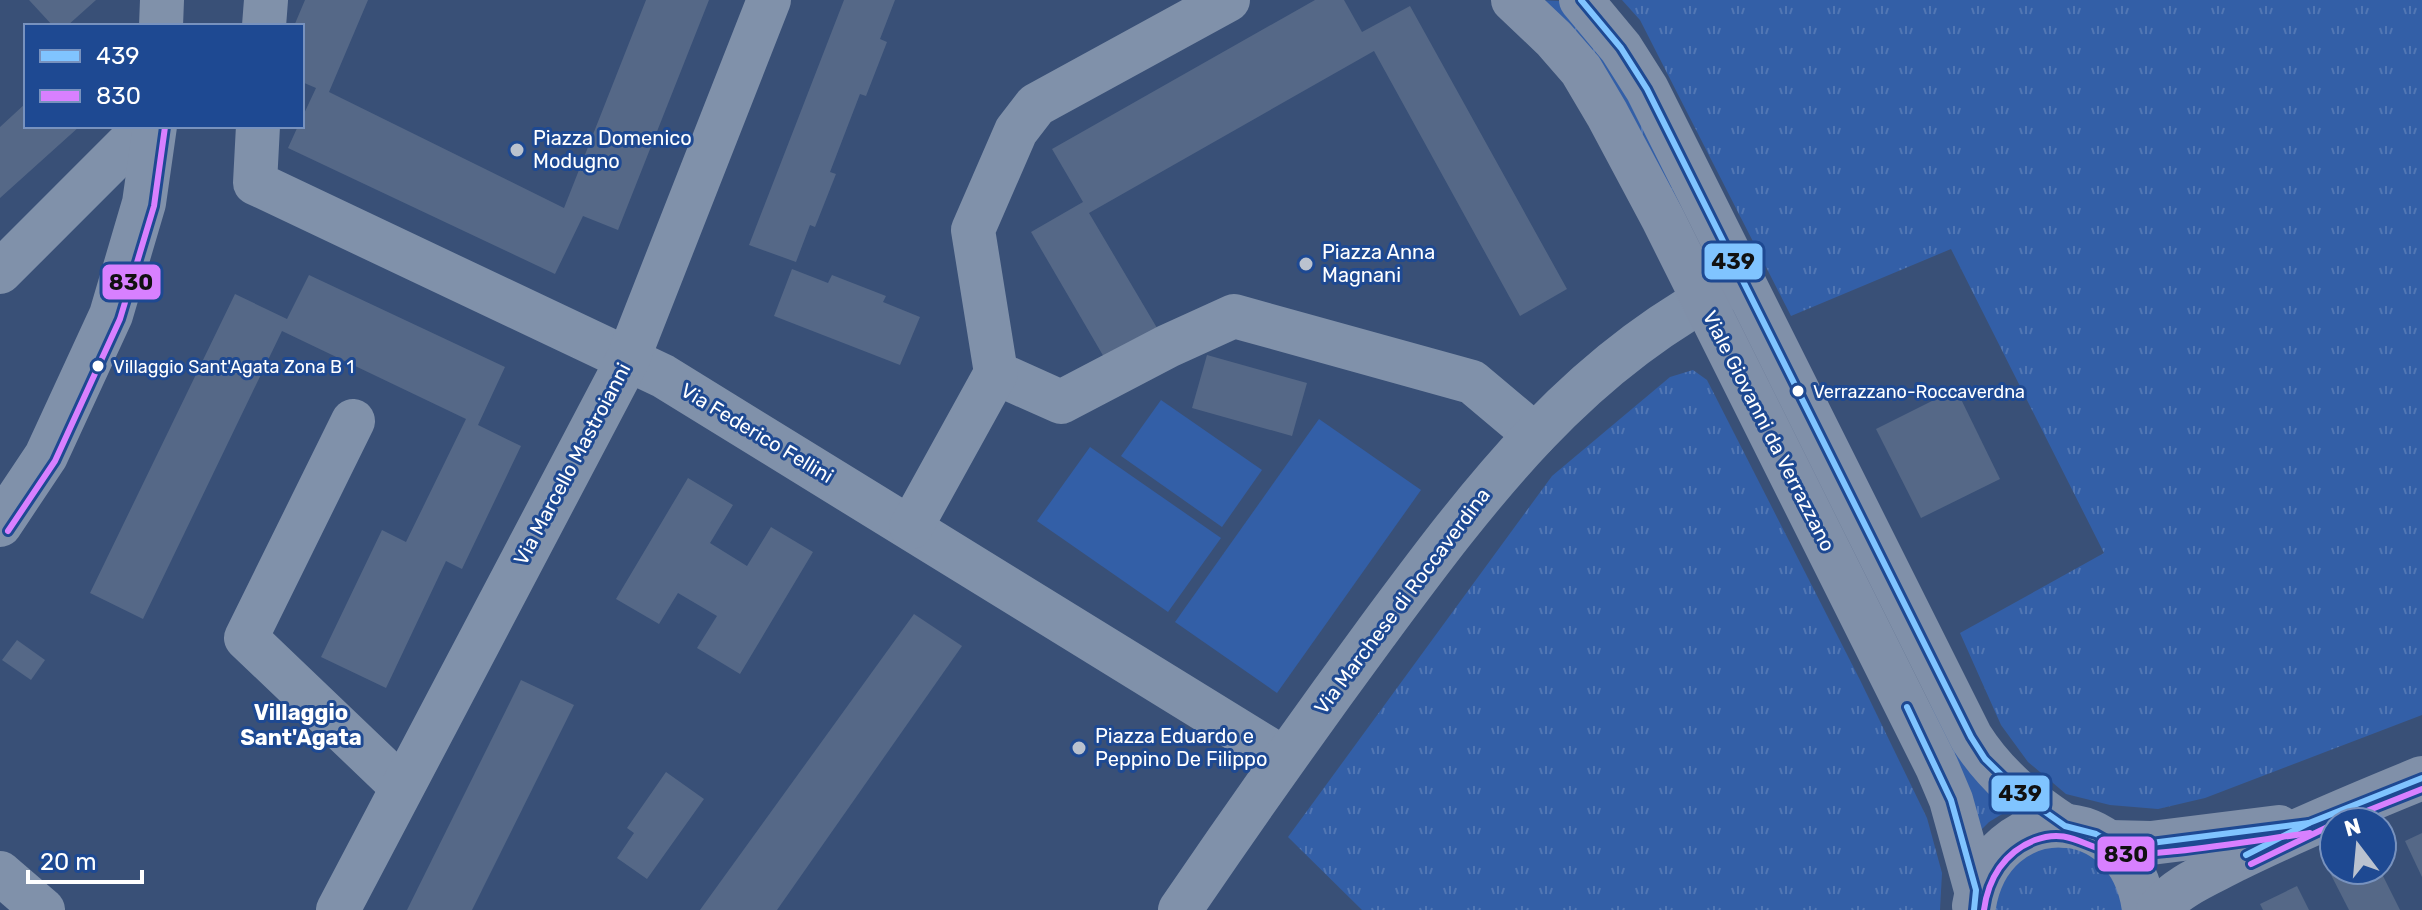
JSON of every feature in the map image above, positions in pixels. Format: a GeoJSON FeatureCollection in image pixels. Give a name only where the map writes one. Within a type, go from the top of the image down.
{"type":"FeatureCollection","features":[{"type":"Feature","properties":{"kind":"main road","name":"Viale Giovanni da Verrazzano"},"geometry":{"type":"LineString","coordinates":[[1513,0],[1581,70],[1663,219],[1937,767],[1951,800],[1975,900]]}},
{"type":"Feature","properties":{"kind":"main road"},"geometry":{"type":"LineString","coordinates":[[1581,0],[1621,48],[1647,89],[1971,737],[1985,759],[2024,797],[2065,826],[2096,834],[2110,842],[2125,856],[2136,872],[2144,910]]}},
{"type":"Feature","properties":{"kind":"main road"},"geometry":{"type":"LineString","coordinates":[[1865,622],[1904,603]]}},
{"type":"Feature","properties":{"kind":"main road"},"geometry":{"type":"LineString","coordinates":[[2158,910],[2188,884],[2309,823],[2422,778]]}},
{"type":"Feature","properties":{"kind":"main road"},"geometry":{"type":"LineString","coordinates":[[2110,842],[2151,843],[2309,823]]}},
{"type":"Feature","properties":{"kind":"main road"},"geometry":{"type":"LineString","coordinates":[[1975,900],[1991,860],[2009,843],[2031,831],[2065,826]]}},
{"type":"Feature","properties":{"kind":"street"},"geometry":{"type":"LineString","coordinates":[[161,24],[162,0]]}},
{"type":"Feature","properties":{"kind":"street"},"geometry":{"type":"LineString","coordinates":[[264,24],[266,0]]}},
{"type":"Feature","properties":{"kind":"street","name":"Via Marcello Mastroianni"},"geometry":{"type":"LineString","coordinates":[[338,910],[628,359],[769,0]]}},
{"type":"Feature","properties":{"kind":"street"},"geometry":{"type":"LineString","coordinates":[[911,527],[996,373],[973,230],[1016,131],[1036,105],[1228,0]]}},
{"type":"Feature","properties":{"kind":"street"},"geometry":{"type":"LineString","coordinates":[[0,272],[144,128]]}},
{"type":"Feature","properties":{"kind":"street"},"geometry":{"type":"LineString","coordinates":[[0,525],[46,456],[111,315],[144,203],[155,128]]}},
{"type":"Feature","properties":{"kind":"street","name":"Via Federico Fellini"},"geometry":{"type":"LineString","coordinates":[[258,128],[255,183],[663,376],[1283,758]]}},
{"type":"Feature","properties":{"kind":"street","name":"Via Marchese di Roccaverdina"},"geometry":{"type":"LineString","coordinates":[[1180,910],[1283,758],[1461,518],[1558,409],[1634,346],[1703,300],[1743,280]]}},
{"type":"Feature","properties":{"kind":"street"},"geometry":{"type":"LineString","coordinates":[[996,373],[1061,402],[1168,346],[1234,316],[1472,382],[1535,435]]}},
{"type":"Feature","properties":{"kind":"street"},"geometry":{"type":"LineString","coordinates":[[353,421],[246,638],[402,787]]}},
{"type":"Feature","properties":{"kind":"street"},"geometry":{"type":"LineString","coordinates":[[0,873],[43,910]]}},
{"type":"Feature","properties":{"kind":"green space"},"geometry":{"type":"Polygon","coordinates":[[[1538,0],[1559,1],[1618,72],[1687,219],[1538,0]]]}},
{"type":"Feature","properties":{"kind":"green space"},"geometry":{"type":"Polygon","coordinates":[[[1622,0],[2422,0],[2422,715],[2205,798],[2158,809],[2110,805],[2066,794],[2028,762],[2001,725],[1960,633],[2104,553],[1951,249],[1791,316],[1640,20],[1622,0]]]}},
{"type":"Feature","properties":{"kind":"green space"},"geometry":{"type":"Polygon","coordinates":[[[1693,370],[1707,380],[1927,818],[1942,873],[1940,910],[1362,910],[1288,837],[1552,476],[1670,377],[1693,370]]]}},
{"type":"Feature","properties":{"kind":"green space"},"geometry":{"type":"Polygon","coordinates":[[[1161,400],[1262,470],[1222,527],[1121,456],[1161,400]]]}},
{"type":"Feature","properties":{"kind":"green space"},"geometry":{"type":"Polygon","coordinates":[[[1319,419],[1421,490],[1277,693],[1175,622],[1319,419]]]}},
{"type":"Feature","properties":{"kind":"green space"},"geometry":{"type":"Polygon","coordinates":[[[1090,447],[1221,538],[1168,612],[1037,521],[1090,447]]]}},
{"type":"Feature","properties":{"kind":"green space"},"geometry":{"type":"Polygon","coordinates":[[[1910,651],[2012,808],[1979,832],[1910,651]]]}},
{"type":"Feature","properties":{"kind":"green space"},"geometry":{"type":"Polygon","coordinates":[[[2064,840],[2106,858],[2128,910],[1989,910],[2020,852],[2064,840]]]}},
{"type":"Feature","properties":{"kind":"building"},"geometry":{"type":"Polygon","coordinates":[[[29,0],[96,0],[69,24],[51,24],[29,0]]]}},
{"type":"Feature","properties":{"kind":"building"},"geometry":{"type":"Polygon","coordinates":[[[305,0],[368,0],[329,92],[564,208],[646,0],[709,0],[618,230],[583,216],[555,274],[288,148],[297,128],[304,128],[304,114],[316,88],[304,83],[304,24],[295,24],[305,0]]]}},
{"type":"Feature","properties":{"kind":"building"},"geometry":{"type":"Polygon","coordinates":[[[844,0],[895,0],[880,39],[887,42],[866,96],[860,94],[830,172],[836,174],[815,227],[810,225],[796,262],[749,245],[844,0]]]}},
{"type":"Feature","properties":{"kind":"building"},"geometry":{"type":"Polygon","coordinates":[[[1315,0],[1344,0],[1362,32],[1410,6],[1567,289],[1520,316],[1374,51],[1089,213],[1160,333],[1108,364],[1031,232],[1083,202],[1052,149],[1315,0]]]}},
{"type":"Feature","properties":{"kind":"building"},"geometry":{"type":"Polygon","coordinates":[[[24,105],[24,128],[78,128],[0,198],[0,127],[24,105]]]}},
{"type":"Feature","properties":{"kind":"building"},"geometry":{"type":"Polygon","coordinates":[[[792,269],[828,283],[832,275],[886,296],[883,302],[920,317],[900,365],[774,316],[792,269]]]}},
{"type":"Feature","properties":{"kind":"building"},"geometry":{"type":"Polygon","coordinates":[[[309,275],[505,367],[478,425],[521,446],[462,569],[446,561],[386,688],[321,657],[382,530],[406,542],[466,419],[282,331],[143,619],[90,593],[235,294],[287,319],[309,275]]]}},
{"type":"Feature","properties":{"kind":"building"},"geometry":{"type":"Polygon","coordinates":[[[1207,355],[1307,383],[1292,436],[1192,408],[1207,355]]]}},
{"type":"Feature","properties":{"kind":"building"},"geometry":{"type":"Polygon","coordinates":[[[1956,389],[2000,479],[1921,518],[1876,429],[1956,389]]]}},
{"type":"Feature","properties":{"kind":"building"},"geometry":{"type":"Polygon","coordinates":[[[688,478],[733,505],[710,543],[747,566],[771,527],[813,552],[740,674],[697,648],[717,616],[678,593],[659,624],[616,599],[688,478]]]}},
{"type":"Feature","properties":{"kind":"building"},"geometry":{"type":"Polygon","coordinates":[[[914,614],[962,646],[777,910],[700,910],[914,614]]]}},
{"type":"Feature","properties":{"kind":"building"},"geometry":{"type":"Polygon","coordinates":[[[17,640],[45,660],[31,680],[2,660],[17,640]]]}},
{"type":"Feature","properties":{"kind":"building"},"geometry":{"type":"Polygon","coordinates":[[[521,680],[574,705],[472,910],[407,910],[521,680]]]}},
{"type":"Feature","properties":{"kind":"building"},"geometry":{"type":"Polygon","coordinates":[[[666,772],[704,799],[647,879],[617,858],[634,833],[627,828],[666,772]]]}},
{"type":"Feature","properties":{"kind":"building"},"geometry":{"type":"Polygon","coordinates":[[[2422,833],[2422,877],[2405,841],[2422,833]]]}},
{"type":"Feature","properties":{"kind":"building"},"geometry":{"type":"Polygon","coordinates":[[[2297,886],[2309,910],[2263,910],[2260,904],[2297,886]]]}},
{"type":"Feature","properties":{"kind":"building"},"geometry":{"type":"Polygon","coordinates":[[[2337,886],[2388,886],[2400,910],[2349,910],[2337,886]]]}},
{"type":"Feature","properties":{"kind":"transit line","name":"439"},"geometry":{"type":"LineString","coordinates":[[1581,0],[1621,48],[1647,89],[1971,737],[1985,759],[2024,797],[2065,826],[2096,834],[2110,842],[2151,843],[2309,823]]}},
{"type":"Feature","properties":{"kind":"transit line","name":"830"},"geometry":{"type":"LineString","coordinates":[[8,531],[55,461],[120,319],[154,206],[165,128]]}},
{"type":"Feature","properties":{"kind":"transit line","name":"439"},"geometry":{"type":"LineString","coordinates":[[1907,707],[1951,800],[1976,890],[1974,910]]}},
{"type":"Feature","properties":{"kind":"transit line","name":"439"},"geometry":{"type":"LineString","coordinates":[[2246,855],[2309,823],[2422,778]]}},
{"type":"Feature","properties":{"kind":"transit line","name":"830"},"geometry":{"type":"LineString","coordinates":[[2379,806],[2422,789]]}},
{"type":"Feature","properties":{"kind":"transit line","name":"830"},"geometry":{"type":"LineString","coordinates":[[2251,864],[2318,832]]}},
{"type":"Feature","properties":{"kind":"transit line","name":"830"},"geometry":{"type":"LineString","coordinates":[[1984,910],[1989,888],[2006,859],[2024,845],[2047,837],[2068,837],[2105,851],[2139,854],[2310,833]]}},
{"type":"Feature","properties":{"kind":"place","name":"Piazza Domenico Modugno"},"geometry":{"type":"Point","coordinates":[517,150]}},
{"type":"Feature","properties":{"kind":"place","name":"Piazza Anna Magnani"},"geometry":{"type":"Point","coordinates":[1306,264]}},
{"type":"Feature","properties":{"kind":"place","name":"Villaggio Sant'Agata Zona B 1"},"geometry":{"type":"Point","coordinates":[98,366]}},
{"type":"Feature","properties":{"kind":"place","name":"Verrazzano-Roccaverdna"},"geometry":{"type":"Point","coordinates":[1798,391]}},
{"type":"Feature","properties":{"kind":"place","name":"Piazza Eduardo e Peppino De Filippo"},"geometry":{"type":"Point","coordinates":[1079,748]}},
{"type":"Feature","properties":{"kind":"district","name":"Villaggio Sant'Agata"},"geometry":{"type":"Point","coordinates":[301,724]}}]}
